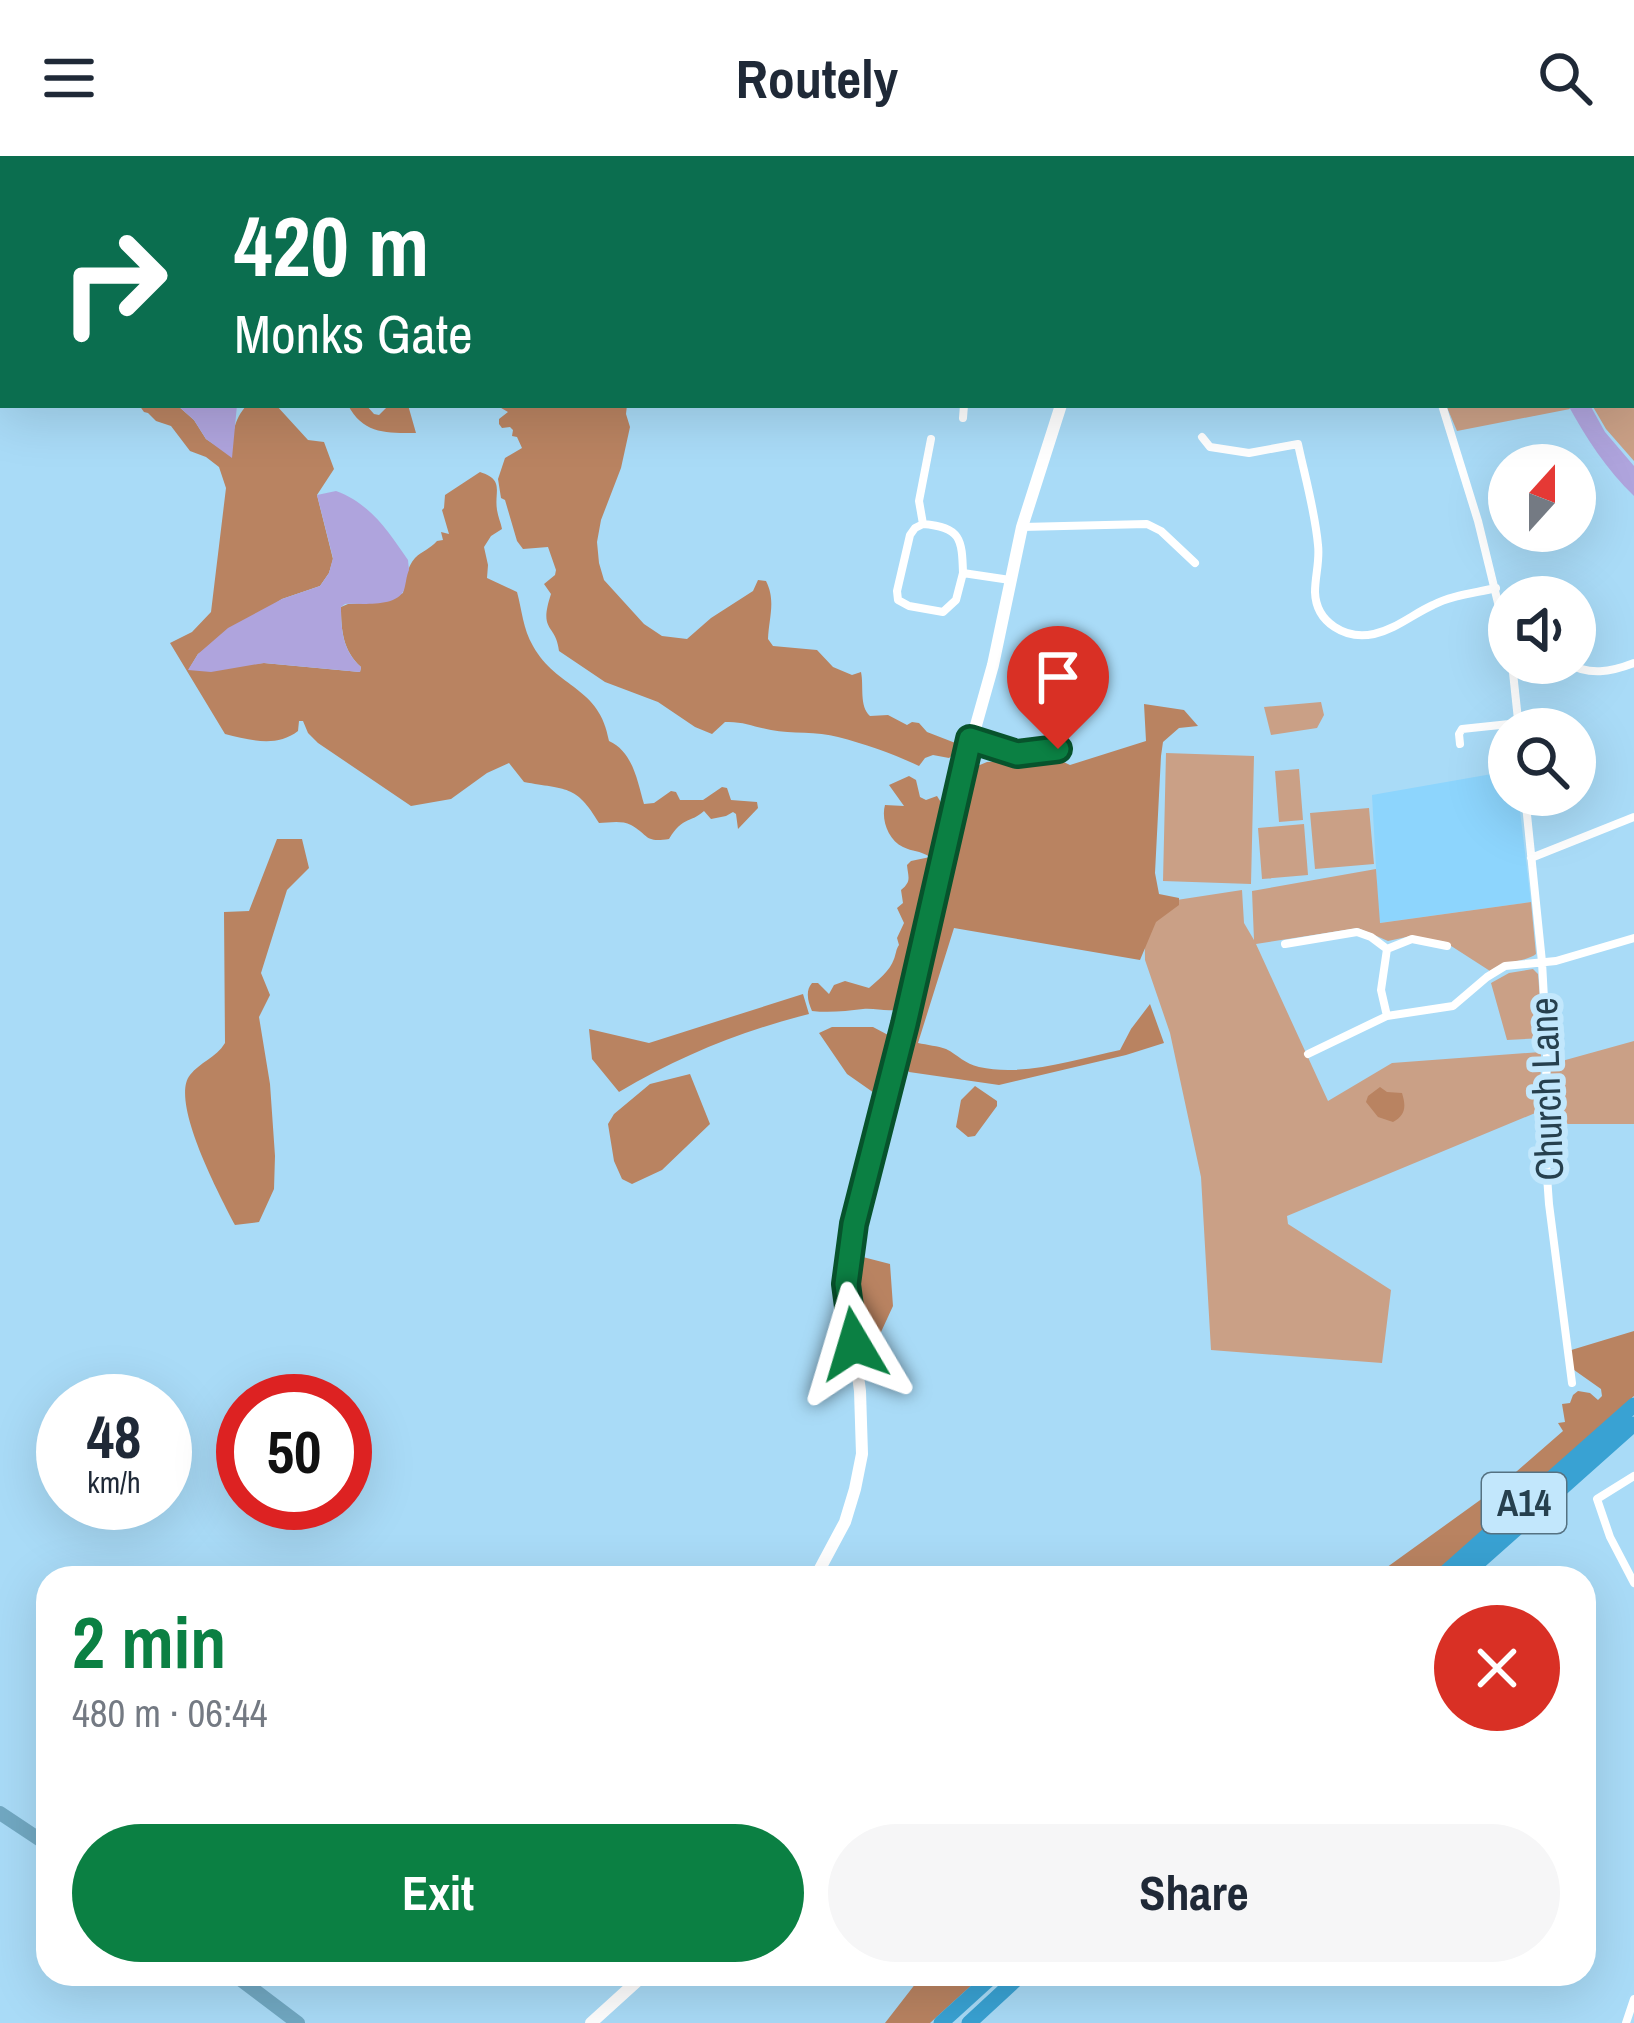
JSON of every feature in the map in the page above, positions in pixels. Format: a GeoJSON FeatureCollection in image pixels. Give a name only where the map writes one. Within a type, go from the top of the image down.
{"type":"FeatureCollection","features":[{"type":"Feature","properties":{"kind":"highway","name":"A14"},"geometry":{"type":"LineString","coordinates":[[1452,1566],[1626,1420]]}},
{"type":"Feature","properties":{"kind":"highway","name":"A14"},"geometry":{"type":"LineString","coordinates":[[1474,1566],[1626,1420]]}},
{"type":"Feature","properties":{"kind":"highway"},"geometry":{"type":"LineString","coordinates":[[941,2023],[982,1986]]}},
{"type":"Feature","properties":{"kind":"highway"},"geometry":{"type":"LineString","coordinates":[[969,2023],[1009,1986]]}},
{"type":"Feature","properties":{"kind":"main road"},"geometry":{"type":"LineString","coordinates":[[822,1566],[850,1507],[863,1443],[846,1284],[854,1224],[970,739],[993,665],[1022,527],[1060,408]]}},
{"type":"Feature","properties":{"kind":"main road"},"geometry":{"type":"LineString","coordinates":[[0,1814],[36,1837]]}},
{"type":"Feature","properties":{"kind":"main road"},"geometry":{"type":"LineString","coordinates":[[249,1986],[298,2023]]}},
{"type":"Feature","properties":{"kind":"main road"},"geometry":{"type":"LineString","coordinates":[[591,2023],[632,1986]]}},
{"type":"Feature","properties":{"kind":"street"},"geometry":{"type":"LineString","coordinates":[[963,418],[964,408]]}},
{"type":"Feature","properties":{"kind":"street"},"geometry":{"type":"LineString","coordinates":[[1443,408],[1493,576]]}},
{"type":"Feature","properties":{"kind":"street"},"geometry":{"type":"LineString","coordinates":[[1202,437],[1210,447],[1242,453],[1298,444],[1318,546],[1315,597],[1330,625],[1355,635],[1375,634],[1437,602],[1488,590]]}},
{"type":"Feature","properties":{"kind":"street"},"geometry":{"type":"LineString","coordinates":[[923,524],[919,501],[931,439]]}},
{"type":"Feature","properties":{"kind":"street"},"geometry":{"type":"LineString","coordinates":[[923,524],[951,529],[962,545],[963,573],[956,600],[943,612],[898,600],[910,535],[923,524]]}},
{"type":"Feature","properties":{"kind":"street"},"geometry":{"type":"LineString","coordinates":[[1022,527],[1148,524],[1195,562]]}},
{"type":"Feature","properties":{"kind":"street"},"geometry":{"type":"LineString","coordinates":[[963,573],[1010,580]]}},
{"type":"Feature","properties":{"kind":"street"},"geometry":{"type":"LineString","coordinates":[[1596,672],[1634,663]]}},
{"type":"Feature","properties":{"kind":"street"},"geometry":{"type":"LineString","coordinates":[[1460,744],[1462,729],[1488,728]]}},
{"type":"Feature","properties":{"kind":"street"},"geometry":{"type":"LineString","coordinates":[[970,739],[1017,754],[1058,749]]}},
{"type":"Feature","properties":{"kind":"street","name":"Church Lane"},"geometry":{"type":"LineString","coordinates":[[1527,816],[1542,962],[1547,1054],[1544,1134],[1553,1252],[1572,1383]]}},
{"type":"Feature","properties":{"kind":"street"},"geometry":{"type":"LineString","coordinates":[[1531,858],[1634,817]]}},
{"type":"Feature","properties":{"kind":"street"},"geometry":{"type":"LineString","coordinates":[[1285,944],[1358,932],[1387,949]]}},
{"type":"Feature","properties":{"kind":"street"},"geometry":{"type":"LineString","coordinates":[[1309,1054],[1387,1016],[1447,1008],[1500,969],[1571,957],[1634,938]]}},
{"type":"Feature","properties":{"kind":"street"},"geometry":{"type":"LineString","coordinates":[[1387,949],[1412,939],[1447,946]]}},
{"type":"Feature","properties":{"kind":"street"},"geometry":{"type":"LineString","coordinates":[[1387,949],[1381,990],[1387,1016]]}},
{"type":"Feature","properties":{"kind":"street"},"geometry":{"type":"LineString","coordinates":[[1634,1476],[1598,1499],[1610,1537],[1634,1583]]}},
{"type":"Feature","properties":{"kind":"street"},"geometry":{"type":"LineString","coordinates":[[1626,2023],[1634,1999]]}},
{"type":"Feature","properties":{"kind":"shaded area"},"geometry":{"type":"Polygon","coordinates":[[[141,408],[180,408],[206,439],[232,456],[234,429],[245,408],[279,408],[308,440],[324,442],[334,469],[317,495],[333,559],[320,586],[282,599],[198,654],[189,669],[264,663],[360,672],[344,640],[341,607],[382,602],[403,593],[415,558],[443,540],[441,532],[449,534],[442,510],[445,495],[480,472],[496,483],[502,529],[484,547],[487,578],[517,592],[533,646],[597,709],[609,741],[624,752],[633,768],[644,804],[671,791],[680,800],[703,800],[722,787],[731,800],[757,802],[758,808],[738,829],[733,812],[711,819],[704,811],[682,823],[669,839],[655,840],[627,823],[599,823],[576,795],[524,782],[509,763],[451,799],[411,806],[318,743],[303,721],[298,731],[272,741],[225,734],[170,643],[192,632],[211,612],[226,488],[219,467],[190,451],[171,426],[141,408]]]}},
{"type":"Feature","properties":{"kind":"shaded area"},"geometry":{"type":"Polygon","coordinates":[[[180,408],[237,408],[232,458],[206,439],[180,408]]]}},
{"type":"Feature","properties":{"kind":"shaded area"},"geometry":{"type":"Polygon","coordinates":[[[350,408],[369,408],[379,415],[386,408],[409,408],[416,433],[385,432],[368,427],[350,408]]]}},
{"type":"Feature","properties":{"kind":"shaded area"},"geometry":{"type":"Polygon","coordinates":[[[501,408],[627,408],[630,427],[621,468],[597,542],[604,580],[644,624],[662,636],[687,639],[753,591],[758,580],[766,581],[771,602],[768,639],[773,646],[817,650],[833,667],[852,675],[861,672],[863,701],[870,716],[888,715],[907,725],[919,723],[927,732],[958,744],[959,750],[949,758],[925,758],[919,766],[830,735],[731,722],[712,734],[658,702],[605,682],[559,651],[546,615],[551,594],[544,584],[556,570],[548,547],[523,549],[501,498],[498,479],[505,458],[522,448],[513,430],[499,424],[508,412],[501,408]]]}},
{"type":"Feature","properties":{"kind":"shaded area"},"geometry":{"type":"Polygon","coordinates":[[[1447,408],[1570,409],[1457,431],[1447,408]]]}},
{"type":"Feature","properties":{"kind":"shaded area"},"geometry":{"type":"Polygon","coordinates":[[[1570,408],[1592,408],[1634,466],[1634,496],[1570,408]]]}},
{"type":"Feature","properties":{"kind":"shaded area"},"geometry":{"type":"Polygon","coordinates":[[[1594,408],[1634,408],[1634,461],[1594,408]]]}},
{"type":"Feature","properties":{"kind":"shaded area"},"geometry":{"type":"Polygon","coordinates":[[[336,491],[369,511],[408,560],[400,596],[341,607],[344,640],[360,672],[264,663],[211,672],[188,670],[198,654],[228,628],[282,599],[320,586],[333,558],[317,495],[336,491]]]}},
{"type":"Feature","properties":{"kind":"shaded area"},"geometry":{"type":"Polygon","coordinates":[[[1321,702],[1324,715],[1317,728],[1271,735],[1264,707],[1321,702]]]}},
{"type":"Feature","properties":{"kind":"shaded area"},"geometry":{"type":"Polygon","coordinates":[[[1144,704],[1184,710],[1198,726],[1179,728],[1163,742],[1161,756],[1155,873],[1159,894],[1179,898],[1179,905],[1156,922],[1140,960],[954,928],[918,1043],[996,1070],[1050,1066],[1120,1050],[1150,1004],[1164,1043],[999,1085],[909,1072],[904,1064],[910,1034],[975,767],[1053,757],[1070,765],[1146,741],[1144,704]]]}},
{"type":"Feature","properties":{"kind":"shaded area"},"geometry":{"type":"Polygon","coordinates":[[[1166,753],[1254,756],[1251,884],[1163,881],[1166,753]]]}},
{"type":"Feature","properties":{"kind":"shaded area"},"geometry":{"type":"Polygon","coordinates":[[[1299,769],[1303,820],[1279,822],[1275,771],[1299,769]]]}},
{"type":"Feature","properties":{"kind":"shaded area"},"geometry":{"type":"Polygon","coordinates":[[[1488,775],[1488,816],[1521,816],[1531,902],[1379,923],[1372,795],[1488,775]]]}},
{"type":"Feature","properties":{"kind":"shaded area"},"geometry":{"type":"Polygon","coordinates":[[[909,776],[916,780],[920,797],[937,796],[942,804],[937,819],[947,813],[903,1008],[812,1011],[808,993],[812,983],[829,994],[834,985],[845,981],[869,988],[894,959],[904,923],[897,908],[903,903],[907,865],[930,857],[898,844],[885,823],[885,805],[904,806],[889,785],[909,776]]]}},
{"type":"Feature","properties":{"kind":"shaded area"},"geometry":{"type":"Polygon","coordinates":[[[1369,808],[1374,864],[1315,869],[1310,813],[1369,808]]]}},
{"type":"Feature","properties":{"kind":"shaded area"},"geometry":{"type":"Polygon","coordinates":[[[1304,824],[1308,875],[1262,879],[1258,828],[1304,824]]]}},
{"type":"Feature","properties":{"kind":"shaded area"},"geometry":{"type":"Polygon","coordinates":[[[277,839],[302,839],[309,868],[287,890],[261,973],[270,995],[259,1017],[270,1084],[274,1189],[259,1222],[235,1225],[199,1150],[185,1088],[190,1075],[225,1043],[224,912],[249,911],[277,839]]]}},
{"type":"Feature","properties":{"kind":"shaded area"},"geometry":{"type":"Polygon","coordinates":[[[1376,869],[1380,923],[1531,902],[1536,954],[1490,971],[1445,942],[1411,936],[1388,941],[1358,928],[1256,944],[1328,1101],[1392,1063],[1541,1052],[1540,1111],[1287,1216],[1288,1224],[1391,1290],[1382,1363],[1211,1350],[1201,1177],[1170,1033],[1145,960],[1144,905],[1242,890],[1244,923],[1254,940],[1252,891],[1376,869]]]}},
{"type":"Feature","properties":{"kind":"shaded area"},"geometry":{"type":"Polygon","coordinates":[[[1533,969],[1538,974],[1543,1038],[1507,1040],[1491,983],[1509,973],[1533,969]]]}},
{"type":"Feature","properties":{"kind":"shaded area"},"geometry":{"type":"Polygon","coordinates":[[[803,994],[809,1014],[711,1046],[619,1092],[592,1059],[589,1029],[649,1043],[803,994]]]}},
{"type":"Feature","properties":{"kind":"shaded area"},"geometry":{"type":"Polygon","coordinates":[[[832,1027],[873,1027],[890,1036],[877,1095],[847,1074],[819,1033],[832,1027]]]}},
{"type":"Feature","properties":{"kind":"shaded area"},"geometry":{"type":"Polygon","coordinates":[[[1634,1041],[1634,1124],[1549,1124],[1551,1064],[1634,1041]]]}},
{"type":"Feature","properties":{"kind":"shaded area"},"geometry":{"type":"Polygon","coordinates":[[[690,1074],[710,1124],[662,1170],[632,1184],[622,1179],[608,1124],[614,1114],[650,1084],[690,1074]]]}},
{"type":"Feature","properties":{"kind":"shaded area"},"geometry":{"type":"Polygon","coordinates":[[[975,1086],[997,1101],[997,1106],[975,1136],[968,1137],[956,1127],[961,1100],[975,1086]]]}},
{"type":"Feature","properties":{"kind":"shaded area"},"geometry":{"type":"Polygon","coordinates":[[[1380,1087],[1402,1093],[1404,1110],[1393,1122],[1378,1117],[1366,1102],[1380,1087]]]}},
{"type":"Feature","properties":{"kind":"shaded area"},"geometry":{"type":"Polygon","coordinates":[[[859,1256],[890,1264],[893,1306],[869,1358],[860,1359],[853,1300],[859,1256]]]}},
{"type":"Feature","properties":{"kind":"shaded area"},"geometry":{"type":"Polygon","coordinates":[[[1634,1331],[1634,1396],[1445,1566],[1389,1566],[1501,1485],[1563,1431],[1558,1423],[1565,1422],[1562,1404],[1570,1403],[1578,1391],[1598,1400],[1602,1396],[1601,1389],[1567,1365],[1568,1351],[1634,1331]]]}},
{"type":"Feature","properties":{"kind":"shaded area"},"geometry":{"type":"Polygon","coordinates":[[[914,1986],[971,1986],[930,2023],[885,2023],[914,1986]]]}},
{"type":"Feature","properties":{"kind":"route"},"geometry":{"type":"LineString","coordinates":[[854,1344],[846,1284],[854,1224],[970,739],[1017,754],[1058,749]]}}]}
